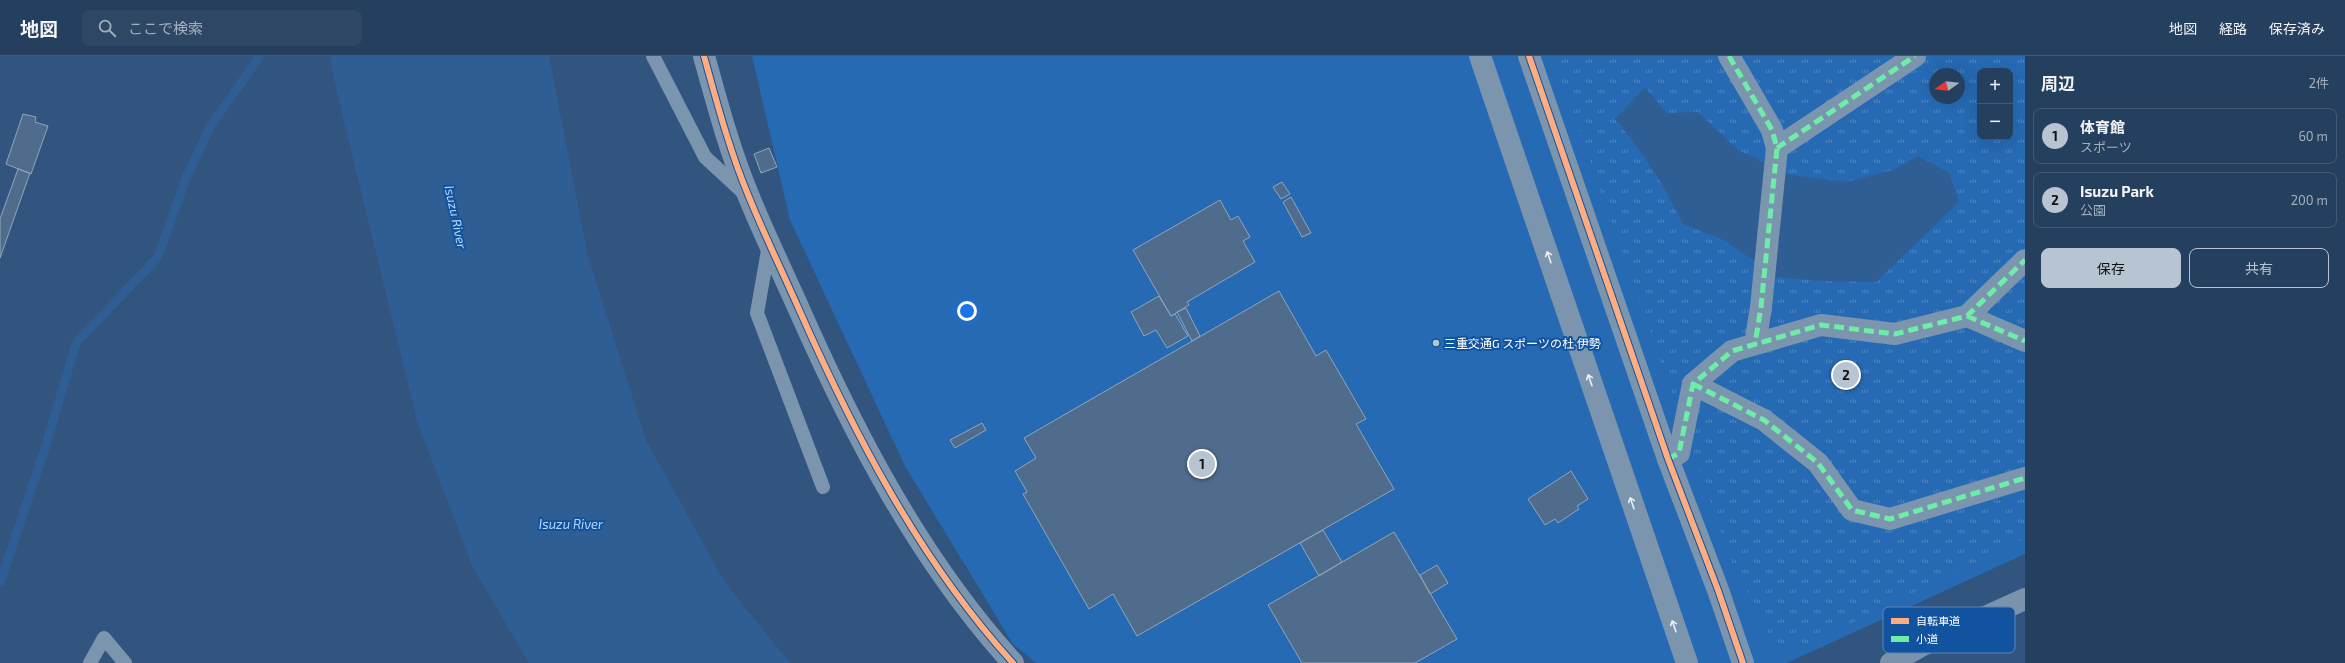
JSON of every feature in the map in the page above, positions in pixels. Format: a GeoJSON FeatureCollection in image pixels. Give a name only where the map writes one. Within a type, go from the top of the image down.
{"type":"FeatureCollection","features":[{"type":"Feature","properties":{"kind":"main road"},"geometry":{"type":"LineString","coordinates":[[2007,607],[2025,599]]}},
{"type":"Feature","properties":{"kind":"main road"},"geometry":{"type":"LineString","coordinates":[[1891,663],[1909,653]]}},
{"type":"Feature","properties":{"kind":"street"},"geometry":{"type":"LineString","coordinates":[[704,56],[723,124],[748,197],[821,359],[852,421],[929,556],[981,627],[1013,663]]}},
{"type":"Feature","properties":{"kind":"street"},"geometry":{"type":"LineString","coordinates":[[1480,56],[1687,663]]}},
{"type":"Feature","properties":{"kind":"street"},"geometry":{"type":"LineString","coordinates":[[1529,56],[1668,459],[1718,590],[1743,663]]}},
{"type":"Feature","properties":{"kind":"street"},"geometry":{"type":"LineString","coordinates":[[1729,56],[1772,130],[1777,148],[1756,344]]}},
{"type":"Feature","properties":{"kind":"street"},"geometry":{"type":"LineString","coordinates":[[1777,148],[1915,56]]}},
{"type":"Feature","properties":{"kind":"street"},"geometry":{"type":"LineString","coordinates":[[1668,459],[1679,453],[1693,384],[1732,351],[1821,325],[1895,334],[1967,316],[2025,260]]}},
{"type":"Feature","properties":{"kind":"street"},"geometry":{"type":"LineString","coordinates":[[1967,316],[2025,341]]}},
{"type":"Feature","properties":{"kind":"street"},"geometry":{"type":"LineString","coordinates":[[1693,384],[1764,420],[1818,463],[1852,510],[1890,519],[2025,478]]}},
{"type":"Feature","properties":{"kind":"lane"},"geometry":{"type":"LineString","coordinates":[[652,56],[705,157],[748,197]]}},
{"type":"Feature","properties":{"kind":"lane"},"geometry":{"type":"LineString","coordinates":[[770,243],[757,313],[823,487]]}},
{"type":"Feature","properties":{"kind":"lane"},"geometry":{"type":"LineString","coordinates":[[90,663],[104,638],[125,663]]}},
{"type":"Feature","properties":{"kind":"green space","name":"三重交通G スポーツの杜 伊勢"},"geometry":{"type":"Polygon","coordinates":[[[752,56],[2025,56],[2025,554],[1909,607],[1883,607],[1883,619],[1787,663],[1036,663],[1013,644],[905,466],[790,220],[752,56]]]}},
{"type":"Feature","properties":{"kind":"green space"},"geometry":{"type":"Polygon","coordinates":[[[1553,56],[2025,56],[2025,538],[1808,644],[1779,653],[1733,566],[1553,56]]]}},
{"type":"Feature","properties":{"kind":"water","name":"Isuzu River"},"geometry":{"type":"Polygon","coordinates":[[[330,56],[549,56],[588,256],[646,440],[724,581],[790,663],[529,663],[473,568],[417,421],[337,93],[330,56]]]}},
{"type":"Feature","properties":{"kind":"water"},"geometry":{"type":"Polygon","coordinates":[[[1645,87],[1666,113],[1698,112],[1738,150],[1790,175],[1846,182],[1893,170],[1919,156],[1949,173],[1959,202],[1876,282],[1818,281],[1777,277],[1724,240],[1683,224],[1652,169],[1635,144],[1615,119],[1645,87]]]}},
{"type":"Feature","properties":{"kind":"building"},"geometry":{"type":"Polygon","coordinates":[[[23,114],[36,117],[35,122],[48,126],[31,174],[6,164],[23,114]]]}},
{"type":"Feature","properties":{"kind":"building"},"geometry":{"type":"Polygon","coordinates":[[[769,148],[777,167],[761,173],[754,154],[769,148]]]}},
{"type":"Feature","properties":{"kind":"building"},"geometry":{"type":"Polygon","coordinates":[[[18,169],[30,173],[0,258],[0,219],[18,169]]]}},
{"type":"Feature","properties":{"kind":"building"},"geometry":{"type":"Polygon","coordinates":[[[1282,182],[1290,194],[1281,199],[1273,187],[1282,182]]]}},
{"type":"Feature","properties":{"kind":"building"},"geometry":{"type":"Polygon","coordinates":[[[1291,197],[1311,233],[1302,237],[1283,202],[1291,197]]]}},
{"type":"Feature","properties":{"kind":"building"},"geometry":{"type":"Polygon","coordinates":[[[1220,200],[1231,220],[1238,216],[1250,237],[1243,241],[1255,262],[1187,302],[1189,305],[1171,316],[1133,250],[1220,200]]]}},
{"type":"Feature","properties":{"kind":"building"},"geometry":{"type":"Polygon","coordinates":[[[1279,291],[1316,356],[1326,350],[1366,419],[1356,424],[1394,489],[1137,636],[1113,594],[1089,609],[1023,494],[1027,492],[1015,471],[1036,458],[1024,438],[1279,291]]]}},
{"type":"Feature","properties":{"kind":"building"},"geometry":{"type":"Polygon","coordinates":[[[1159,296],[1171,316],[1175,314],[1188,336],[1167,348],[1156,330],[1144,336],[1131,312],[1159,296]]]}},
{"type":"Feature","properties":{"kind":"building"},"geometry":{"type":"Polygon","coordinates":[[[1186,308],[1200,336],[1192,341],[1177,312],[1186,308]]]}},
{"type":"Feature","properties":{"kind":"building"},"geometry":{"type":"Polygon","coordinates":[[[982,423],[986,430],[955,448],[950,440],[982,423]]]}},
{"type":"Feature","properties":{"kind":"building"},"geometry":{"type":"Polygon","coordinates":[[[1571,471],[1588,499],[1577,506],[1579,509],[1558,523],[1555,519],[1545,525],[1528,499],[1571,471]]]}},
{"type":"Feature","properties":{"kind":"building"},"geometry":{"type":"Polygon","coordinates":[[[1323,530],[1342,562],[1319,576],[1300,543],[1323,530]]]}},
{"type":"Feature","properties":{"kind":"building"},"geometry":{"type":"Polygon","coordinates":[[[1394,532],[1457,639],[1415,663],[1302,663],[1268,605],[1394,532]]]}},
{"type":"Feature","properties":{"kind":"building"},"geometry":{"type":"Polygon","coordinates":[[[1437,565],[1448,583],[1430,594],[1420,575],[1437,565]]]}},
{"type":"Feature","properties":{"kind":"waterway"},"geometry":{"type":"LineString","coordinates":[[0,583],[47,442],[76,343],[158,257],[186,178],[210,127],[260,56]]}},
{"type":"Feature","properties":{"kind":"marked path"},"geometry":{"type":"LineString","coordinates":[[1729,56],[1772,130],[1777,148],[1761,307],[1755,344]]}},
{"type":"Feature","properties":{"kind":"marked path"},"geometry":{"type":"LineString","coordinates":[[1777,148],[1915,56]]}},
{"type":"Feature","properties":{"kind":"marked path"},"geometry":{"type":"LineString","coordinates":[[1668,459],[1679,453],[1693,384],[1732,351],[1821,325],[1895,334],[1967,316],[2025,260]]}},
{"type":"Feature","properties":{"kind":"marked path"},"geometry":{"type":"LineString","coordinates":[[1967,316],[2025,341]]}},
{"type":"Feature","properties":{"kind":"marked path"},"geometry":{"type":"LineString","coordinates":[[1693,384],[1764,420],[1818,463],[1852,510],[1890,519],[2025,478]]}},
{"type":"Feature","properties":{"kind":"cycle path"},"geometry":{"type":"LineString","coordinates":[[704,56],[724,127],[742,180],[767,239],[842,402],[866,449],[919,539],[979,624],[1013,663]]}},
{"type":"Feature","properties":{"kind":"cycle path"},"geometry":{"type":"LineString","coordinates":[[1529,56],[1668,459],[1718,590],[1743,663]]}},
{"type":"Feature","properties":{"kind":"place","name":"三重交通G スポーツの杜 伊勢"},"geometry":{"type":"Point","coordinates":[1436,343]}},
{"type":"Feature","properties":{"kind":"place","name":"Isuzu Park"},"geometry":{"type":"Point","coordinates":[1846,375]}},
{"type":"Feature","properties":{"kind":"place","name":"体育館"},"geometry":{"type":"Point","coordinates":[1202,464]}}]}
